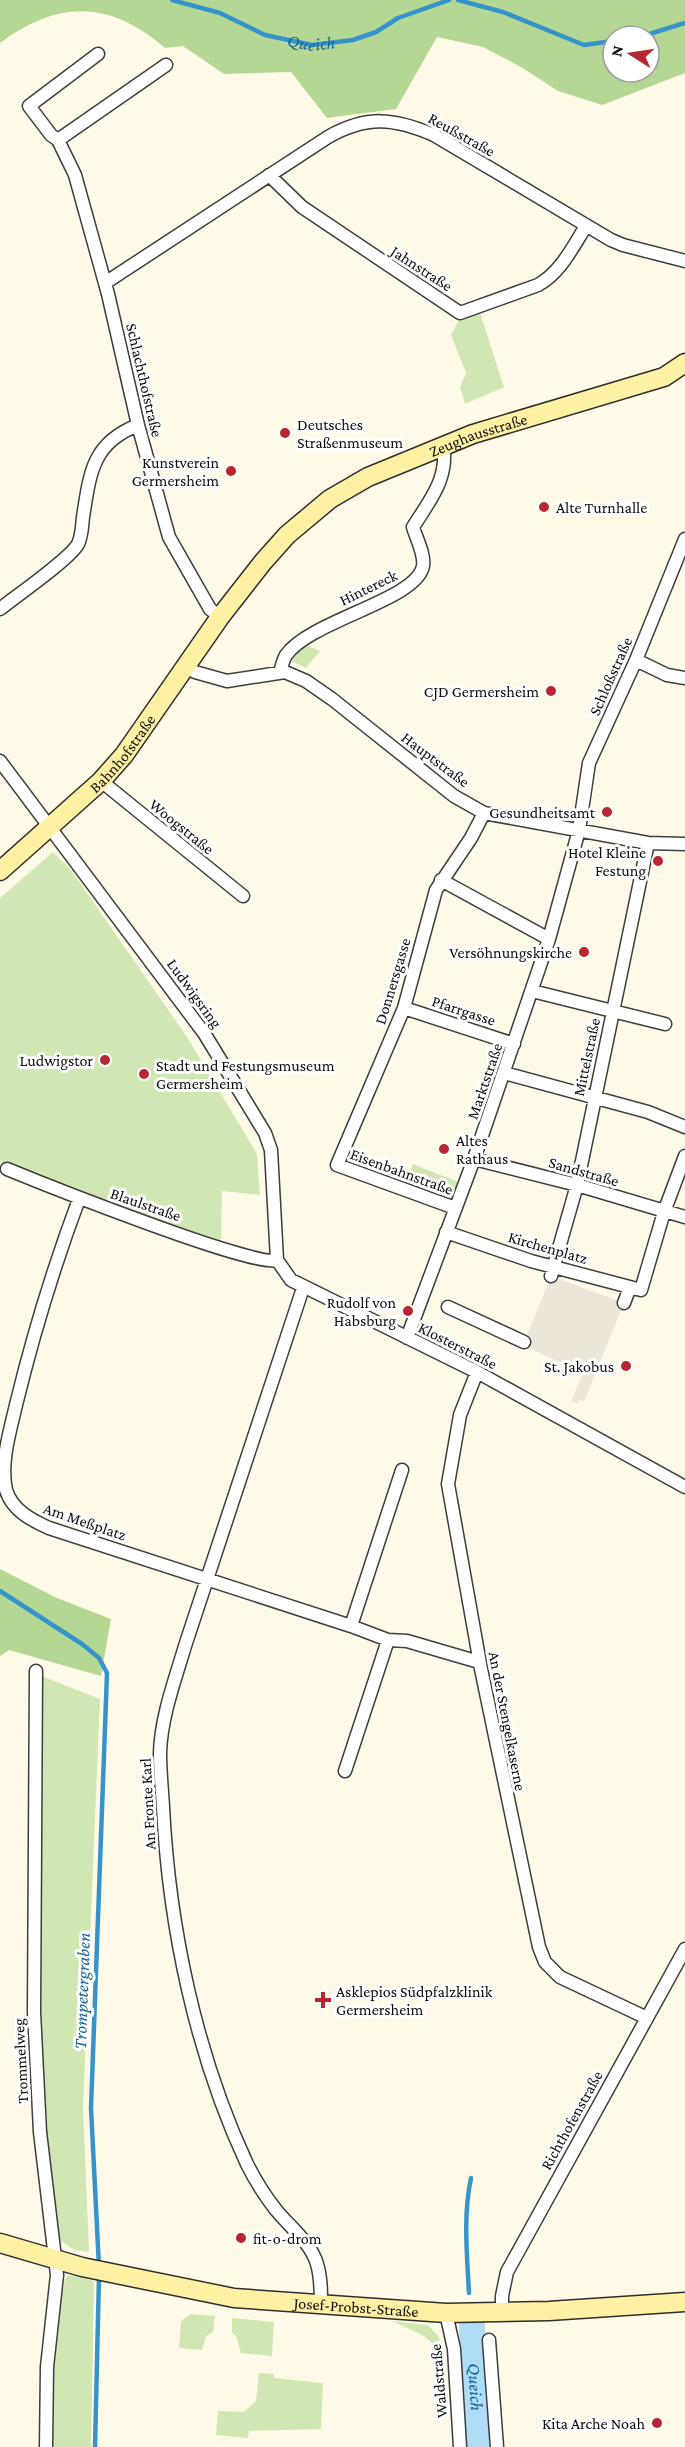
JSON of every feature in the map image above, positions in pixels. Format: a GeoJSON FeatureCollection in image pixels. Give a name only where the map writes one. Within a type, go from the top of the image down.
{"type":"FeatureCollection","features":[{"type":"Feature","properties":{"kind":"street","name":"Schlachthofstraße"},"geometry":{"type":"LineString","coordinates":[[98,54],[30,106],[51,135],[58,140],[75,175],[105,283],[138,425],[169,537],[210,609],[220,617]]}},
{"type":"Feature","properties":{"kind":"street"},"geometry":{"type":"LineString","coordinates":[[58,140],[166,65]]}},
{"type":"Feature","properties":{"kind":"street","name":"Reußstraße"},"geometry":{"type":"LineString","coordinates":[[105,283],[346,127],[386,120],[409,124],[434,135],[623,246],[685,261]]}},
{"type":"Feature","properties":{"kind":"street","name":"Jahnstraße"},"geometry":{"type":"LineString","coordinates":[[269,175],[302,207],[460,313],[548,280],[563,263],[586,226]]}},
{"type":"Feature","properties":{"kind":"street","name":"Zeughausstraße"},"geometry":{"type":"LineString","coordinates":[[220,617],[287,535],[330,499],[368,477],[473,434],[664,377],[684,367]]}},
{"type":"Feature","properties":{"kind":"street"},"geometry":{"type":"LineString","coordinates":[[0,609],[74,550],[81,534],[89,476],[96,459],[110,440],[138,425]]}},
{"type":"Feature","properties":{"kind":"street","name":"Hintereck"},"geometry":{"type":"LineString","coordinates":[[280,672],[285,656],[320,629],[399,593],[419,576],[424,562],[413,526],[442,479],[446,461],[443,445]]}},
{"type":"Feature","properties":{"kind":"street","name":"Schloßstraße"},"geometry":{"type":"LineString","coordinates":[[579,830],[589,763],[636,660],[685,539]]}},
{"type":"Feature","properties":{"kind":"street","name":"Bahnhofstraße"},"geometry":{"type":"LineString","coordinates":[[0,871],[101,781],[124,755],[220,617]]}},
{"type":"Feature","properties":{"kind":"street"},"geometry":{"type":"LineString","coordinates":[[636,660],[667,675],[685,678]]}},
{"type":"Feature","properties":{"kind":"street","name":"Hauptstraße"},"geometry":{"type":"LineString","coordinates":[[187,667],[195,672],[227,681],[280,672],[306,681],[454,796],[484,813],[648,843],[685,844]]}},
{"type":"Feature","properties":{"kind":"street","name":"Ludwigsring"},"geometry":{"type":"LineString","coordinates":[[0,761],[210,1043],[264,1132],[271,1150],[277,1260]]}},
{"type":"Feature","properties":{"kind":"street","name":"Woogstraße"},"geometry":{"type":"LineString","coordinates":[[101,781],[243,896]]}},
{"type":"Feature","properties":{"kind":"street","name":"Donnersgasse"},"geometry":{"type":"LineString","coordinates":[[337,1165],[404,1008],[436,890],[471,838],[484,813]]}},
{"type":"Feature","properties":{"kind":"street","name":"Marktstraße"},"geometry":{"type":"LineString","coordinates":[[407,1338],[474,1159],[532,991],[579,830]]}},
{"type":"Feature","properties":{"kind":"street","name":"Mittelstraße"},"geometry":{"type":"LineString","coordinates":[[553,1272],[577,1185],[648,843]]}},
{"type":"Feature","properties":{"kind":"street"},"geometry":{"type":"LineString","coordinates":[[441,880],[549,939]]}},
{"type":"Feature","properties":{"kind":"street"},"geometry":{"type":"LineString","coordinates":[[532,991],[665,1024]]}},
{"type":"Feature","properties":{"kind":"street","name":"Pfarrgasse"},"geometry":{"type":"LineString","coordinates":[[404,1008],[514,1044]]}},
{"type":"Feature","properties":{"kind":"street"},"geometry":{"type":"LineString","coordinates":[[504,1073],[648,1112],[685,1127]]}},
{"type":"Feature","properties":{"kind":"street"},"geometry":{"type":"LineString","coordinates":[[624,1303],[635,1288],[685,1156]]}},
{"type":"Feature","properties":{"kind":"street","name":"Sandstraße"},"geometry":{"type":"LineString","coordinates":[[474,1159],[577,1185],[685,1217]]}},
{"type":"Feature","properties":{"kind":"street","name":"Eisenbahnstraße"},"geometry":{"type":"LineString","coordinates":[[337,1165],[455,1208]]}},
{"type":"Feature","properties":{"kind":"street","name":"Blaulstraße"},"geometry":{"type":"LineString","coordinates":[[7,1169],[79,1199],[248,1257],[265,1262],[277,1260]]}},
{"type":"Feature","properties":{"kind":"street","name":"Am Meßplatz"},"geometry":{"type":"LineString","coordinates":[[79,1199],[49,1283],[4,1456],[3,1474],[7,1493],[22,1513],[49,1528],[207,1578],[388,1640],[407,1641],[479,1662]]}},
{"type":"Feature","properties":{"kind":"street","name":"Kirchenplatz"},"geometry":{"type":"LineString","coordinates":[[446,1232],[553,1272],[635,1288]]}},
{"type":"Feature","properties":{"kind":"street","name":"Klosterstraße"},"geometry":{"type":"LineString","coordinates":[[277,1260],[291,1280],[303,1288],[477,1372],[685,1487]]}},
{"type":"Feature","properties":{"kind":"street","name":"An Fronte Karl"},"geometry":{"type":"LineString","coordinates":[[303,1288],[171,1691],[160,1751],[164,1837],[171,1901],[181,1957],[198,2022],[228,2121],[253,2175],[274,2208],[313,2253],[320,2275],[321,2305]]}},
{"type":"Feature","properties":{"kind":"street"},"geometry":{"type":"LineString","coordinates":[[448,1307],[519,1339]]}},
{"type":"Feature","properties":{"kind":"street","name":"An der Stengelkaserne"},"geometry":{"type":"LineString","coordinates":[[477,1372],[460,1415],[448,1484],[479,1662],[530,1913],[542,1955],[560,1977],[647,2018]]}},
{"type":"Feature","properties":{"kind":"street"},"geometry":{"type":"LineString","coordinates":[[351,1626],[402,1470]]}},
{"type":"Feature","properties":{"kind":"street"},"geometry":{"type":"LineString","coordinates":[[345,1771],[388,1640]]}},
{"type":"Feature","properties":{"kind":"street","name":"Trommelweg"},"geometry":{"type":"LineString","coordinates":[[36,1671],[34,2012],[40,2132],[57,2260],[53,2321],[46,2367],[46,2447]]}},
{"type":"Feature","properties":{"kind":"street","name":"Richthofenstraße"},"geometry":{"type":"LineString","coordinates":[[502,2313],[502,2296],[507,2272],[685,1949]]}},
{"type":"Feature","properties":{"kind":"street","name":"Josef-Probst-Straße"},"geometry":{"type":"LineString","coordinates":[[0,2243],[82,2267],[234,2298],[446,2313],[502,2313],[685,2302]]}},
{"type":"Feature","properties":{"kind":"street","name":"Waldstraße"},"geometry":{"type":"LineString","coordinates":[[446,2313],[454,2349],[460,2447]]}},
{"type":"Feature","properties":{"kind":"street"},"geometry":{"type":"LineString","coordinates":[[489,2340],[497,2447]]}},
{"type":"Feature","properties":{"kind":"green space"},"geometry":{"type":"Polygon","coordinates":[[[0,0],[685,0],[685,73],[661,82],[661,24],[601,24],[601,84],[656,84],[602,105],[558,91],[521,67],[483,47],[437,37],[396,109],[327,118],[291,72],[224,74],[183,46],[165,48],[144,32],[124,21],[103,14],[83,11],[63,13],[42,19],[0,43],[0,0]]]}},
{"type":"Feature","properties":{"kind":"green space"},"geometry":{"type":"Polygon","coordinates":[[[480,313],[504,387],[465,404],[460,387],[466,373],[451,335],[459,320],[480,313]]]}},
{"type":"Feature","properties":{"kind":"green space"},"geometry":{"type":"Polygon","coordinates":[[[304,644],[320,651],[306,668],[289,660],[304,644]]]}},
{"type":"Feature","properties":{"kind":"green space"},"geometry":{"type":"Polygon","coordinates":[[[53,852],[71,870],[187,1037],[257,1154],[260,1195],[222,1191],[221,1240],[113,1206],[0,1162],[0,898],[53,852]]]}},
{"type":"Feature","properties":{"kind":"green space"},"geometry":{"type":"Polygon","coordinates":[[[413,1164],[458,1182],[450,1203],[406,1186],[413,1164]]]}},
{"type":"Feature","properties":{"kind":"green space"},"geometry":{"type":"Polygon","coordinates":[[[0,1569],[57,1598],[111,1619],[101,1676],[9,1650],[0,1656],[0,1569]]]}},
{"type":"Feature","properties":{"kind":"green space"},"geometry":{"type":"Polygon","coordinates":[[[39,1675],[100,1699],[83,2107],[89,2252],[74,2250],[58,2239],[44,2111],[38,2027],[39,1675]]]}},
{"type":"Feature","properties":{"kind":"green space"},"geometry":{"type":"Polygon","coordinates":[[[68,2275],[94,2281],[91,2447],[49,2447],[49,2367],[65,2279],[68,2275]]]}},
{"type":"Feature","properties":{"kind":"green space"},"geometry":{"type":"Polygon","coordinates":[[[191,2314],[215,2316],[213,2332],[206,2336],[202,2350],[179,2348],[181,2321],[191,2314]]]}},
{"type":"Feature","properties":{"kind":"green space"},"geometry":{"type":"Polygon","coordinates":[[[232,2318],[274,2322],[272,2356],[241,2353],[236,2336],[232,2333],[232,2318]]]}},
{"type":"Feature","properties":{"kind":"green space"},"geometry":{"type":"Polygon","coordinates":[[[392,2321],[428,2325],[439,2337],[442,2352],[424,2336],[392,2321]]]}},
{"type":"Feature","properties":{"kind":"green space"},"geometry":{"type":"Polygon","coordinates":[[[259,2373],[274,2374],[274,2378],[323,2383],[321,2429],[249,2431],[248,2438],[216,2435],[218,2411],[244,2412],[256,2401],[259,2373]]]}},
{"type":"Feature","properties":{"kind":"shaded area"},"geometry":{"type":"Polygon","coordinates":[[[551,1276],[624,1303],[584,1402],[580,1399],[578,1404],[571,1401],[583,1374],[523,1345],[551,1276]]]}},
{"type":"Feature","properties":{"kind":"waterway","name":"Queich"},"geometry":{"type":"LineString","coordinates":[[172,0],[220,13],[265,35],[312,45],[353,40],[376,32],[398,18],[449,0]]}},
{"type":"Feature","properties":{"kind":"waterway","name":"Queich"},"geometry":{"type":"LineString","coordinates":[[458,0],[503,12],[584,45],[601,43]]}},
{"type":"Feature","properties":{"kind":"waterway","name":"Queich"},"geometry":{"type":"LineString","coordinates":[[661,30],[685,23]]}},
{"type":"Feature","properties":{"kind":"waterway","name":"Trompetergraben"},"geometry":{"type":"LineString","coordinates":[[0,1591],[82,1644],[99,1658],[107,1673],[91,2108],[99,2267]]}},
{"type":"Feature","properties":{"kind":"waterway","name":"Queich"},"geometry":{"type":"LineString","coordinates":[[469,2293],[466,2221],[471,2178]]}},
{"type":"Feature","properties":{"kind":"waterway","name":"Trompetergraben"},"geometry":{"type":"LineString","coordinates":[[95,2447],[99,2276]]}},
{"type":"Feature","properties":{"kind":"waterway","name":"Queich"},"geometry":{"type":"LineString","coordinates":[[472,2327],[479,2447]]}},
{"type":"Feature","properties":{"kind":"place","name":"Deutsches Straßenmuseum"},"geometry":{"type":"Point","coordinates":[285,433]}},
{"type":"Feature","properties":{"kind":"place","name":"Kunstverein Germersheim"},"geometry":{"type":"Point","coordinates":[231,471]}},
{"type":"Feature","properties":{"kind":"place","name":"Alte Turnhalle"},"geometry":{"type":"Point","coordinates":[544,507]}},
{"type":"Feature","properties":{"kind":"place","name":"CJD Germersheim"},"geometry":{"type":"Point","coordinates":[551,691]}},
{"type":"Feature","properties":{"kind":"place","name":"Gesundheitsamt"},"geometry":{"type":"Point","coordinates":[607,812]}},
{"type":"Feature","properties":{"kind":"place","name":"Hotel Kleine Festung"},"geometry":{"type":"Point","coordinates":[658,861]}},
{"type":"Feature","properties":{"kind":"place","name":"Versöhnungskirche"},"geometry":{"type":"Point","coordinates":[584,952]}},
{"type":"Feature","properties":{"kind":"place","name":"Ludwigstor"},"geometry":{"type":"Point","coordinates":[105,1060]}},
{"type":"Feature","properties":{"kind":"place","name":"Stadt und Festungsmuseum Germersheim"},"geometry":{"type":"Point","coordinates":[144,1074]}},
{"type":"Feature","properties":{"kind":"place","name":"Altes Rathaus"},"geometry":{"type":"Point","coordinates":[444,1149]}},
{"type":"Feature","properties":{"kind":"place","name":"Rudolf von Habsburg"},"geometry":{"type":"Point","coordinates":[408,1311]}},
{"type":"Feature","properties":{"kind":"place","name":"St. Jakobus"},"geometry":{"type":"Point","coordinates":[626,1366]}},
{"type":"Feature","properties":{"kind":"place","name":"Asklepios Südpfalzklinik Germersheim"},"geometry":{"type":"Point","coordinates":[323,2000]}},
{"type":"Feature","properties":{"kind":"place","name":"fit-o-drom"},"geometry":{"type":"Point","coordinates":[241,2238]}},
{"type":"Feature","properties":{"kind":"place","name":"Kita Arche Noah"},"geometry":{"type":"Point","coordinates":[657,2423]}}]}
